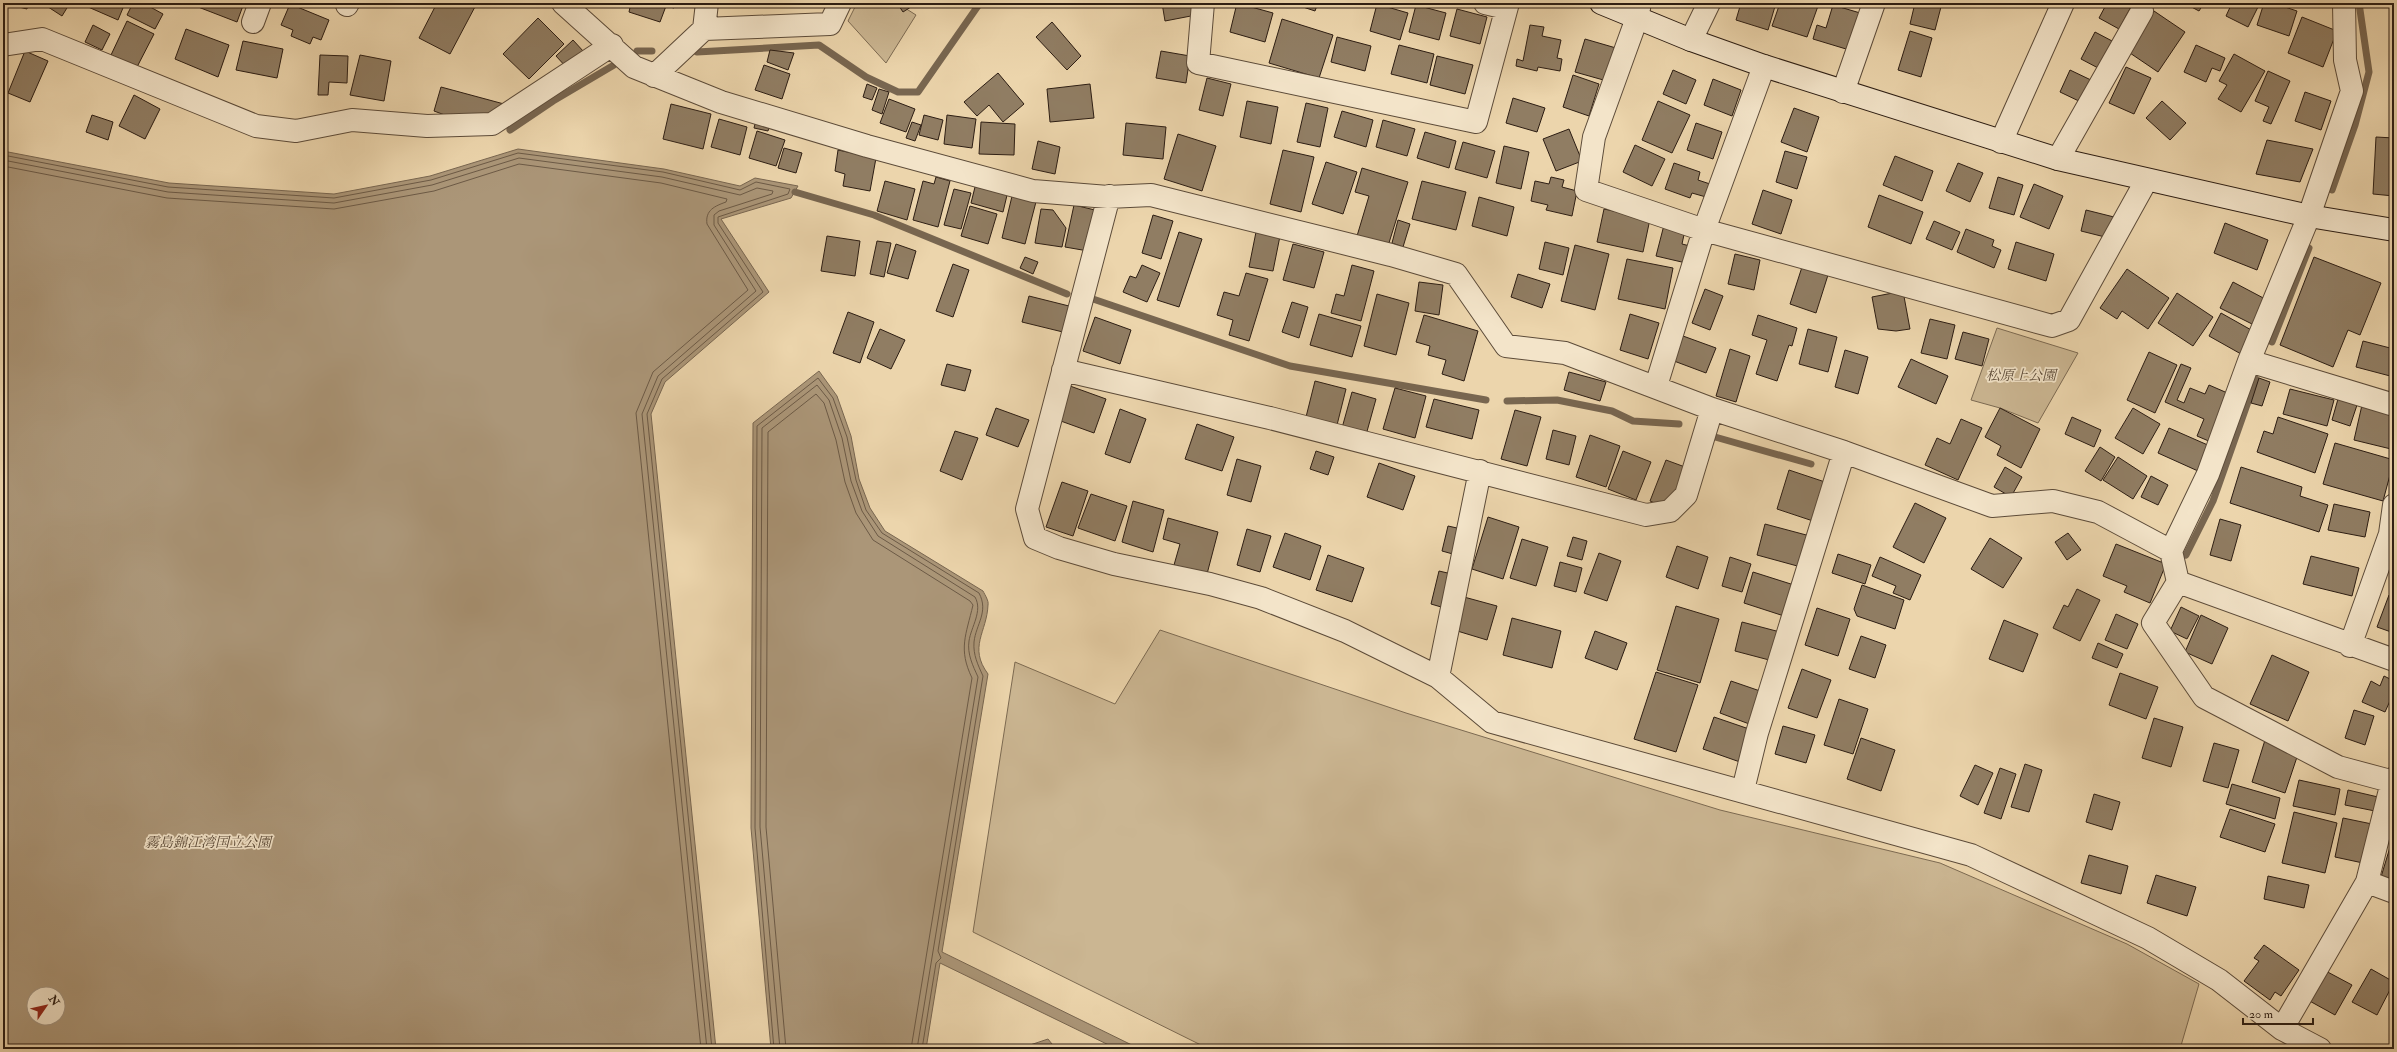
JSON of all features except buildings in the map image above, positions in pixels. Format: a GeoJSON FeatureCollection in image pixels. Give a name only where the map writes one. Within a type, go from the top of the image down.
{"type":"FeatureCollection","features":[{"type":"Feature","properties":{"kind":"street"},"geometry":{"type":"LineString","coordinates":[[563,3],[612,45],[634,67],[721,102],[867,146],[1033,191],[1109,196],[1151,195],[1384,253],[1456,274],[1506,346],[1565,353],[1656,386],[1712,409],[1844,452],[1992,506],[2053,501],[2098,512],[2171,551]]}},
{"type":"Feature","properties":{"kind":"street"},"geometry":{"type":"LineString","coordinates":[[654,76],[704,29],[707,3]]}},
{"type":"Feature","properties":{"kind":"street"},"geometry":{"type":"LineString","coordinates":[[704,29],[830,24],[840,3]]}},
{"type":"Feature","properties":{"kind":"street"},"geometry":{"type":"LineString","coordinates":[[1202,3],[1198,63],[1476,122],[1507,6],[1485,3]]}},
{"type":"Feature","properties":{"kind":"street"},"geometry":{"type":"LineString","coordinates":[[1601,3],[1638,11],[1691,40],[1764,66],[2058,159],[2146,181],[2309,216],[2394,230]]}},
{"type":"Feature","properties":{"kind":"street"},"geometry":{"type":"LineString","coordinates":[[1691,40],[1709,3]]}},
{"type":"Feature","properties":{"kind":"street"},"geometry":{"type":"LineString","coordinates":[[1843,92],[1874,3]]}},
{"type":"Feature","properties":{"kind":"street"},"geometry":{"type":"LineString","coordinates":[[2001,142],[2062,3]]}},
{"type":"Feature","properties":{"kind":"street"},"geometry":{"type":"LineString","coordinates":[[2282,1029],[2367,882],[2393,782],[2338,767],[2204,697],[2153,623],[2178,582],[2171,551],[2208,474],[2249,361],[2309,216],[2352,91],[2345,60],[2344,3]]}},
{"type":"Feature","properties":{"kind":"street"},"geometry":{"type":"LineString","coordinates":[[2058,159],[2142,10]]}},
{"type":"Feature","properties":{"kind":"street"},"geometry":{"type":"LineString","coordinates":[[1638,11],[1594,137],[1586,190],[1704,230],[2052,326],[2069,320],[2146,181]]}},
{"type":"Feature","properties":{"kind":"street"},"geometry":{"type":"LineString","coordinates":[[3,45],[42,38],[256,126],[296,130],[352,120],[427,126],[492,124],[612,45]]}},
{"type":"Feature","properties":{"kind":"street"},"geometry":{"type":"LineString","coordinates":[[1656,386],[1704,230],[1764,66]]}},
{"type":"Feature","properties":{"kind":"street"},"geometry":{"type":"LineString","coordinates":[[1109,196],[1027,509],[1035,538],[1060,548],[1114,564],[1210,584],[1261,598],[1345,631],[1438,677],[1492,722],[1743,790],[1971,855],[2148,938],[2219,980],[2282,1029],[2320,1049]]}},
{"type":"Feature","properties":{"kind":"street"},"geometry":{"type":"LineString","coordinates":[[2249,361],[2394,405]]}},
{"type":"Feature","properties":{"kind":"street"},"geometry":{"type":"LineString","coordinates":[[1063,370],[1270,418],[1646,514],[1670,511],[1686,495],[1712,409]]}},
{"type":"Feature","properties":{"kind":"street"},"geometry":{"type":"LineString","coordinates":[[1743,790],[1757,732],[1844,452]]}},
{"type":"Feature","properties":{"kind":"street"},"geometry":{"type":"LineString","coordinates":[[1438,677],[1480,471]]}},
{"type":"Feature","properties":{"kind":"street"},"geometry":{"type":"LineString","coordinates":[[2350,646],[2392,535],[2394,505]]}},
{"type":"Feature","properties":{"kind":"street"},"geometry":{"type":"LineString","coordinates":[[2178,582],[2350,646],[2394,660]]}},
{"type":"Feature","properties":{"kind":"street"},"geometry":{"type":"LineString","coordinates":[[2367,882],[2394,892]]}},
{"type":"Feature","properties":{"kind":"green space"},"geometry":{"type":"Polygon","coordinates":[[[857,3],[897,3],[916,15],[886,63],[848,21],[857,3]]]}},
{"type":"Feature","properties":{"kind":"green space","name":"松原上公園"},"geometry":{"type":"Polygon","coordinates":[[[1997,328],[2078,353],[2038,423],[2000,408],[1971,400],[1997,328]]]}},
{"type":"Feature","properties":{"kind":"green space"},"geometry":{"type":"Polygon","coordinates":[[[1160,630],[1406,713],[1720,810],[1940,863],[2127,944],[2199,984],[2180,1049],[1209,1049],[973,932],[1015,662],[1115,704],[1160,630]]]}},
{"type":"Feature","properties":{"kind":"water"},"geometry":{"type":"Polygon","coordinates":[[[518,149],[664,169],[740,186],[755,178],[798,186],[791,198],[721,219],[769,292],[665,382],[651,414],[716,1049],[3,1049],[3,151],[169,183],[334,194],[430,176],[518,149]]]}},
{"type":"Feature","properties":{"kind":"water"},"geometry":{"type":"Polygon","coordinates":[[[819,371],[837,396],[851,436],[859,479],[870,508],[885,531],[983,591],[988,602],[987,615],[980,640],[979,656],[988,674],[942,952],[1140,1049],[1117,1049],[940,963],[926,1049],[771,1049],[751,828],[753,423],[819,371]]]}},
{"type":"Feature","properties":{"kind":"water"},"geometry":{"type":"Polygon","coordinates":[[[1048,1039],[1056,1049],[1018,1049],[1048,1039]]]}},
{"type":"Feature","properties":{"kind":"waterway"},"geometry":{"type":"LineString","coordinates":[[697,52],[819,45],[866,77],[898,92],[918,92],[980,3]]}},
{"type":"Feature","properties":{"kind":"waterway"},"geometry":{"type":"LineString","coordinates":[[2332,190],[2355,125],[2369,72],[2359,3]]}},
{"type":"Feature","properties":{"kind":"waterway"},"geometry":{"type":"LineString","coordinates":[[637,51],[652,51]]}},
{"type":"Feature","properties":{"kind":"waterway"},"geometry":{"type":"LineString","coordinates":[[510,130],[553,101],[614,65]]}},
{"type":"Feature","properties":{"kind":"waterway"},"geometry":{"type":"LineString","coordinates":[[795,192],[874,215],[1067,294]]}},
{"type":"Feature","properties":{"kind":"waterway"},"geometry":{"type":"LineString","coordinates":[[2272,342],[2309,248]]}},
{"type":"Feature","properties":{"kind":"waterway"},"geometry":{"type":"LineString","coordinates":[[1093,299],[1290,366],[1486,400]]}},
{"type":"Feature","properties":{"kind":"waterway"},"geometry":{"type":"LineString","coordinates":[[2186,555],[2213,501],[2256,379]]}},
{"type":"Feature","properties":{"kind":"waterway"},"geometry":{"type":"LineString","coordinates":[[1507,401],[1557,400],[1612,411],[1633,421],[1679,424]]}},
{"type":"Feature","properties":{"kind":"waterway"},"geometry":{"type":"LineString","coordinates":[[1708,435],[1811,464]]}},
{"type":"Feature","properties":{"kind":"park label","name":"霧島錦江湾国立公園"},"geometry":{"type":"Point","coordinates":[208,842]}}]}
